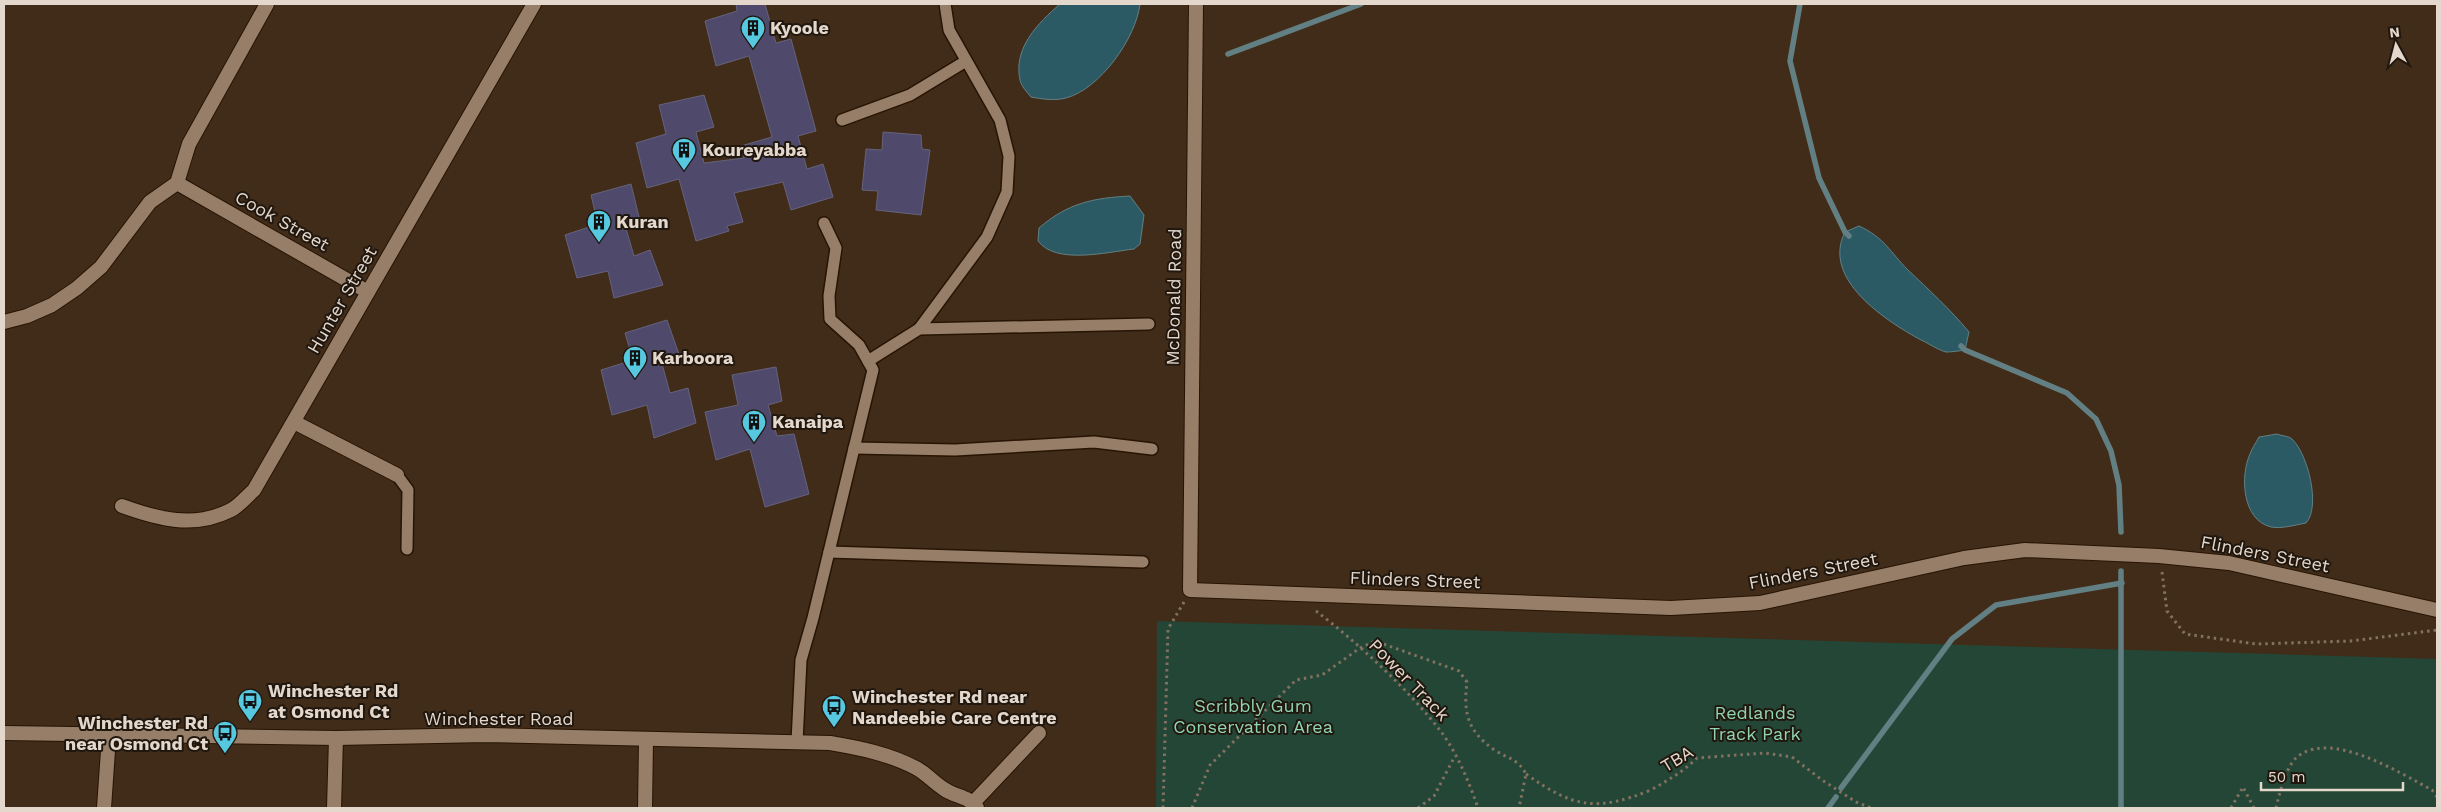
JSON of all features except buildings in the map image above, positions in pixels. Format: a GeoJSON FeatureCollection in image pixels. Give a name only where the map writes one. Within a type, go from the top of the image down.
{"type":"FeatureCollection","features":[{"type":"Feature","properties":{"kind":"street"},"geometry":{"type":"LineString","coordinates":[[4,322],[27,316],[52,305],[77,288],[102,267],[150,202],[177,183],[189,144],[267,4]]}},
{"type":"Feature","properties":{"kind":"street","name":"Hunter Street"},"geometry":{"type":"LineString","coordinates":[[122,506],[158,519],[204,520],[232,510],[254,490],[534,4]]}},
{"type":"Feature","properties":{"kind":"street","name":"McDonald Road"},"geometry":{"type":"LineString","coordinates":[[1190,590],[1196,4]]}},
{"type":"Feature","properties":{"kind":"street","name":"Cook Street"},"geometry":{"type":"LineString","coordinates":[[177,183],[368,292]]}},
{"type":"Feature","properties":{"kind":"street"},"geometry":{"type":"LineString","coordinates":[[294,422],[397,475]]}},
{"type":"Feature","properties":{"kind":"street","name":"Flinders Street"},"geometry":{"type":"LineString","coordinates":[[1190,590],[1671,608],[1760,603],[1964,558],[2025,550],[2159,556],[2228,563],[2437,610]]}},
{"type":"Feature","properties":{"kind":"street","name":"Winchester Road"},"geometry":{"type":"LineString","coordinates":[[4,733],[336,738],[486,735],[797,742],[853,747],[891,757],[917,768],[944,790],[975,806]]}},
{"type":"Feature","properties":{"kind":"street"},"geometry":{"type":"LineString","coordinates":[[975,806],[1039,733]]}},
{"type":"Feature","properties":{"kind":"street"},"geometry":{"type":"LineString","coordinates":[[104,808],[109,736]]}},
{"type":"Feature","properties":{"kind":"street"},"geometry":{"type":"LineString","coordinates":[[334,808],[336,738]]}},
{"type":"Feature","properties":{"kind":"street"},"geometry":{"type":"LineString","coordinates":[[646,740],[646,808]]}},
{"type":"Feature","properties":{"kind":"lane"},"geometry":{"type":"LineString","coordinates":[[868,361],[919,329],[987,237],[1008,192],[1009,156],[1000,120],[950,30],[945,4]]}},
{"type":"Feature","properties":{"kind":"lane"},"geometry":{"type":"LineString","coordinates":[[842,120],[910,95],[966,61]]}},
{"type":"Feature","properties":{"kind":"lane"},"geometry":{"type":"LineString","coordinates":[[797,742],[801,660],[829,552],[872,370],[859,345],[830,319],[829,296],[836,248],[824,223]]}},
{"type":"Feature","properties":{"kind":"lane"},"geometry":{"type":"LineString","coordinates":[[919,329],[1148,324]]}},
{"type":"Feature","properties":{"kind":"lane"},"geometry":{"type":"LineString","coordinates":[[854,448],[955,450],[1094,442],[1152,449]]}},
{"type":"Feature","properties":{"kind":"lane"},"geometry":{"type":"LineString","coordinates":[[397,475],[408,490],[407,549]]}},
{"type":"Feature","properties":{"kind":"lane"},"geometry":{"type":"LineString","coordinates":[[829,552],[1143,562]]}},
{"type":"Feature","properties":{"kind":"path"},"geometry":{"type":"LineString","coordinates":[[2159,556],[2167,610],[2185,634],[2256,644],[2351,641],[2437,630]]}},
{"type":"Feature","properties":{"kind":"path"},"geometry":{"type":"LineString","coordinates":[[1162,808],[1168,629],[1190,590]]}},
{"type":"Feature","properties":{"kind":"path","name":"Power Track"},"geometry":{"type":"LineString","coordinates":[[1291,594],[1335,626],[1412,699],[1442,734],[1469,781],[1478,808]]}},
{"type":"Feature","properties":{"kind":"path","name":"TBA"},"geometry":{"type":"LineString","coordinates":[[1360,648],[1375,641],[1459,671],[1467,682],[1464,706],[1474,731],[1496,750],[1520,764],[1526,774],[1557,796],[1577,804],[1609,808],[1628,802],[1684,772],[1698,758],[1765,752],[1792,757],[1822,780],[1856,802],[1871,808]]}},
{"type":"Feature","properties":{"kind":"path"},"geometry":{"type":"LineString","coordinates":[[1192,808],[1210,765],[1296,680],[1322,675],[1360,648]]}},
{"type":"Feature","properties":{"kind":"path"},"geometry":{"type":"LineString","coordinates":[[2276,808],[2283,784],[2295,759],[2307,752],[2328,748],[2372,758],[2432,790],[2437,797]]}},
{"type":"Feature","properties":{"kind":"path"},"geometry":{"type":"LineString","coordinates":[[1418,808],[1434,796],[1455,756]]}},
{"type":"Feature","properties":{"kind":"path"},"geometry":{"type":"LineString","coordinates":[[1519,808],[1526,774]]}},
{"type":"Feature","properties":{"kind":"path"},"geometry":{"type":"LineString","coordinates":[[2232,808],[2243,787],[2254,808]]}},
{"type":"Feature","properties":{"kind":"green space"},"geometry":{"type":"Polygon","coordinates":[[[1157,621],[2437,659],[2437,808],[1156,808],[1157,621]]]}},
{"type":"Feature","properties":{"kind":"water"},"geometry":{"type":"Polygon","coordinates":[[[1060,4],[1140,4],[1132,32],[1124,46],[1103,73],[1091,84],[1079,93],[1062,99],[1053,100],[1031,97],[1021,82],[1020,57],[1029,37],[1043,19],[1060,4]]]}},
{"type":"Feature","properties":{"kind":"water"},"geometry":{"type":"Polygon","coordinates":[[[1130,196],[1144,215],[1140,244],[1134,249],[1097,254],[1069,255],[1057,253],[1046,248],[1038,241],[1039,228],[1071,207],[1093,200],[1130,196]]]}},
{"type":"Feature","properties":{"kind":"water"},"geometry":{"type":"Polygon","coordinates":[[[1859,226],[1881,240],[1969,332],[1965,350],[1946,352],[1907,332],[1875,310],[1849,282],[1842,266],[1840,249],[1845,232],[1859,226]]]}},
{"type":"Feature","properties":{"kind":"water"},"geometry":{"type":"Polygon","coordinates":[[[2277,434],[2292,439],[2298,446],[2307,468],[2311,481],[2312,505],[2306,523],[2271,527],[2261,523],[2249,507],[2246,496],[2245,474],[2251,452],[2259,437],[2277,434]]]}},
{"type":"Feature","properties":{"kind":"waterway"},"geometry":{"type":"LineString","coordinates":[[1228,54],[1361,4]]}},
{"type":"Feature","properties":{"kind":"waterway"},"geometry":{"type":"LineString","coordinates":[[1800,4],[1790,61],[1819,178],[1845,232],[1849,236]]}},
{"type":"Feature","properties":{"kind":"waterway"},"geometry":{"type":"LineString","coordinates":[[1961,346],[1965,350],[2067,393],[2096,419],[2111,451],[2119,485],[2121,532]]}},
{"type":"Feature","properties":{"kind":"waterway"},"geometry":{"type":"LineString","coordinates":[[2121,571],[2121,808]]}},
{"type":"Feature","properties":{"kind":"waterway"},"geometry":{"type":"LineString","coordinates":[[1841,788],[1952,639],[1996,605],[2122,583]]}},
{"type":"Feature","properties":{"kind":"waterway"},"geometry":{"type":"LineString","coordinates":[[1828,808],[1836,797]]}},
{"type":"Feature","properties":{"kind":"place","name":"Kyoole"},"geometry":{"type":"Point","coordinates":[753,49]}},
{"type":"Feature","properties":{"kind":"place","name":"Koureyabba"},"geometry":{"type":"Point","coordinates":[684,171]}},
{"type":"Feature","properties":{"kind":"place","name":"Kuran"},"geometry":{"type":"Point","coordinates":[599,243]}},
{"type":"Feature","properties":{"kind":"place","name":"Karboora"},"geometry":{"type":"Point","coordinates":[635,379]}},
{"type":"Feature","properties":{"kind":"place","name":"Kanaipa"},"geometry":{"type":"Point","coordinates":[754,443]}},
{"type":"Feature","properties":{"kind":"place","name":"Winchester Rd at Osmond Ct"},"geometry":{"type":"Point","coordinates":[250,722]}},
{"type":"Feature","properties":{"kind":"place","name":"Winchester Rd near Nandeebie Care Centre"},"geometry":{"type":"Point","coordinates":[834,728]}},
{"type":"Feature","properties":{"kind":"place","name":"Winchester Rd near Osmond Ct"},"geometry":{"type":"Point","coordinates":[225,754]}},
{"type":"Feature","properties":{"kind":"park label","name":"Scribbly Gum Conservation Area"},"geometry":{"type":"Point","coordinates":[1253,716]}},
{"type":"Feature","properties":{"kind":"park label","name":"Redlands Track Park"},"geometry":{"type":"Point","coordinates":[1755,723]}}]}
